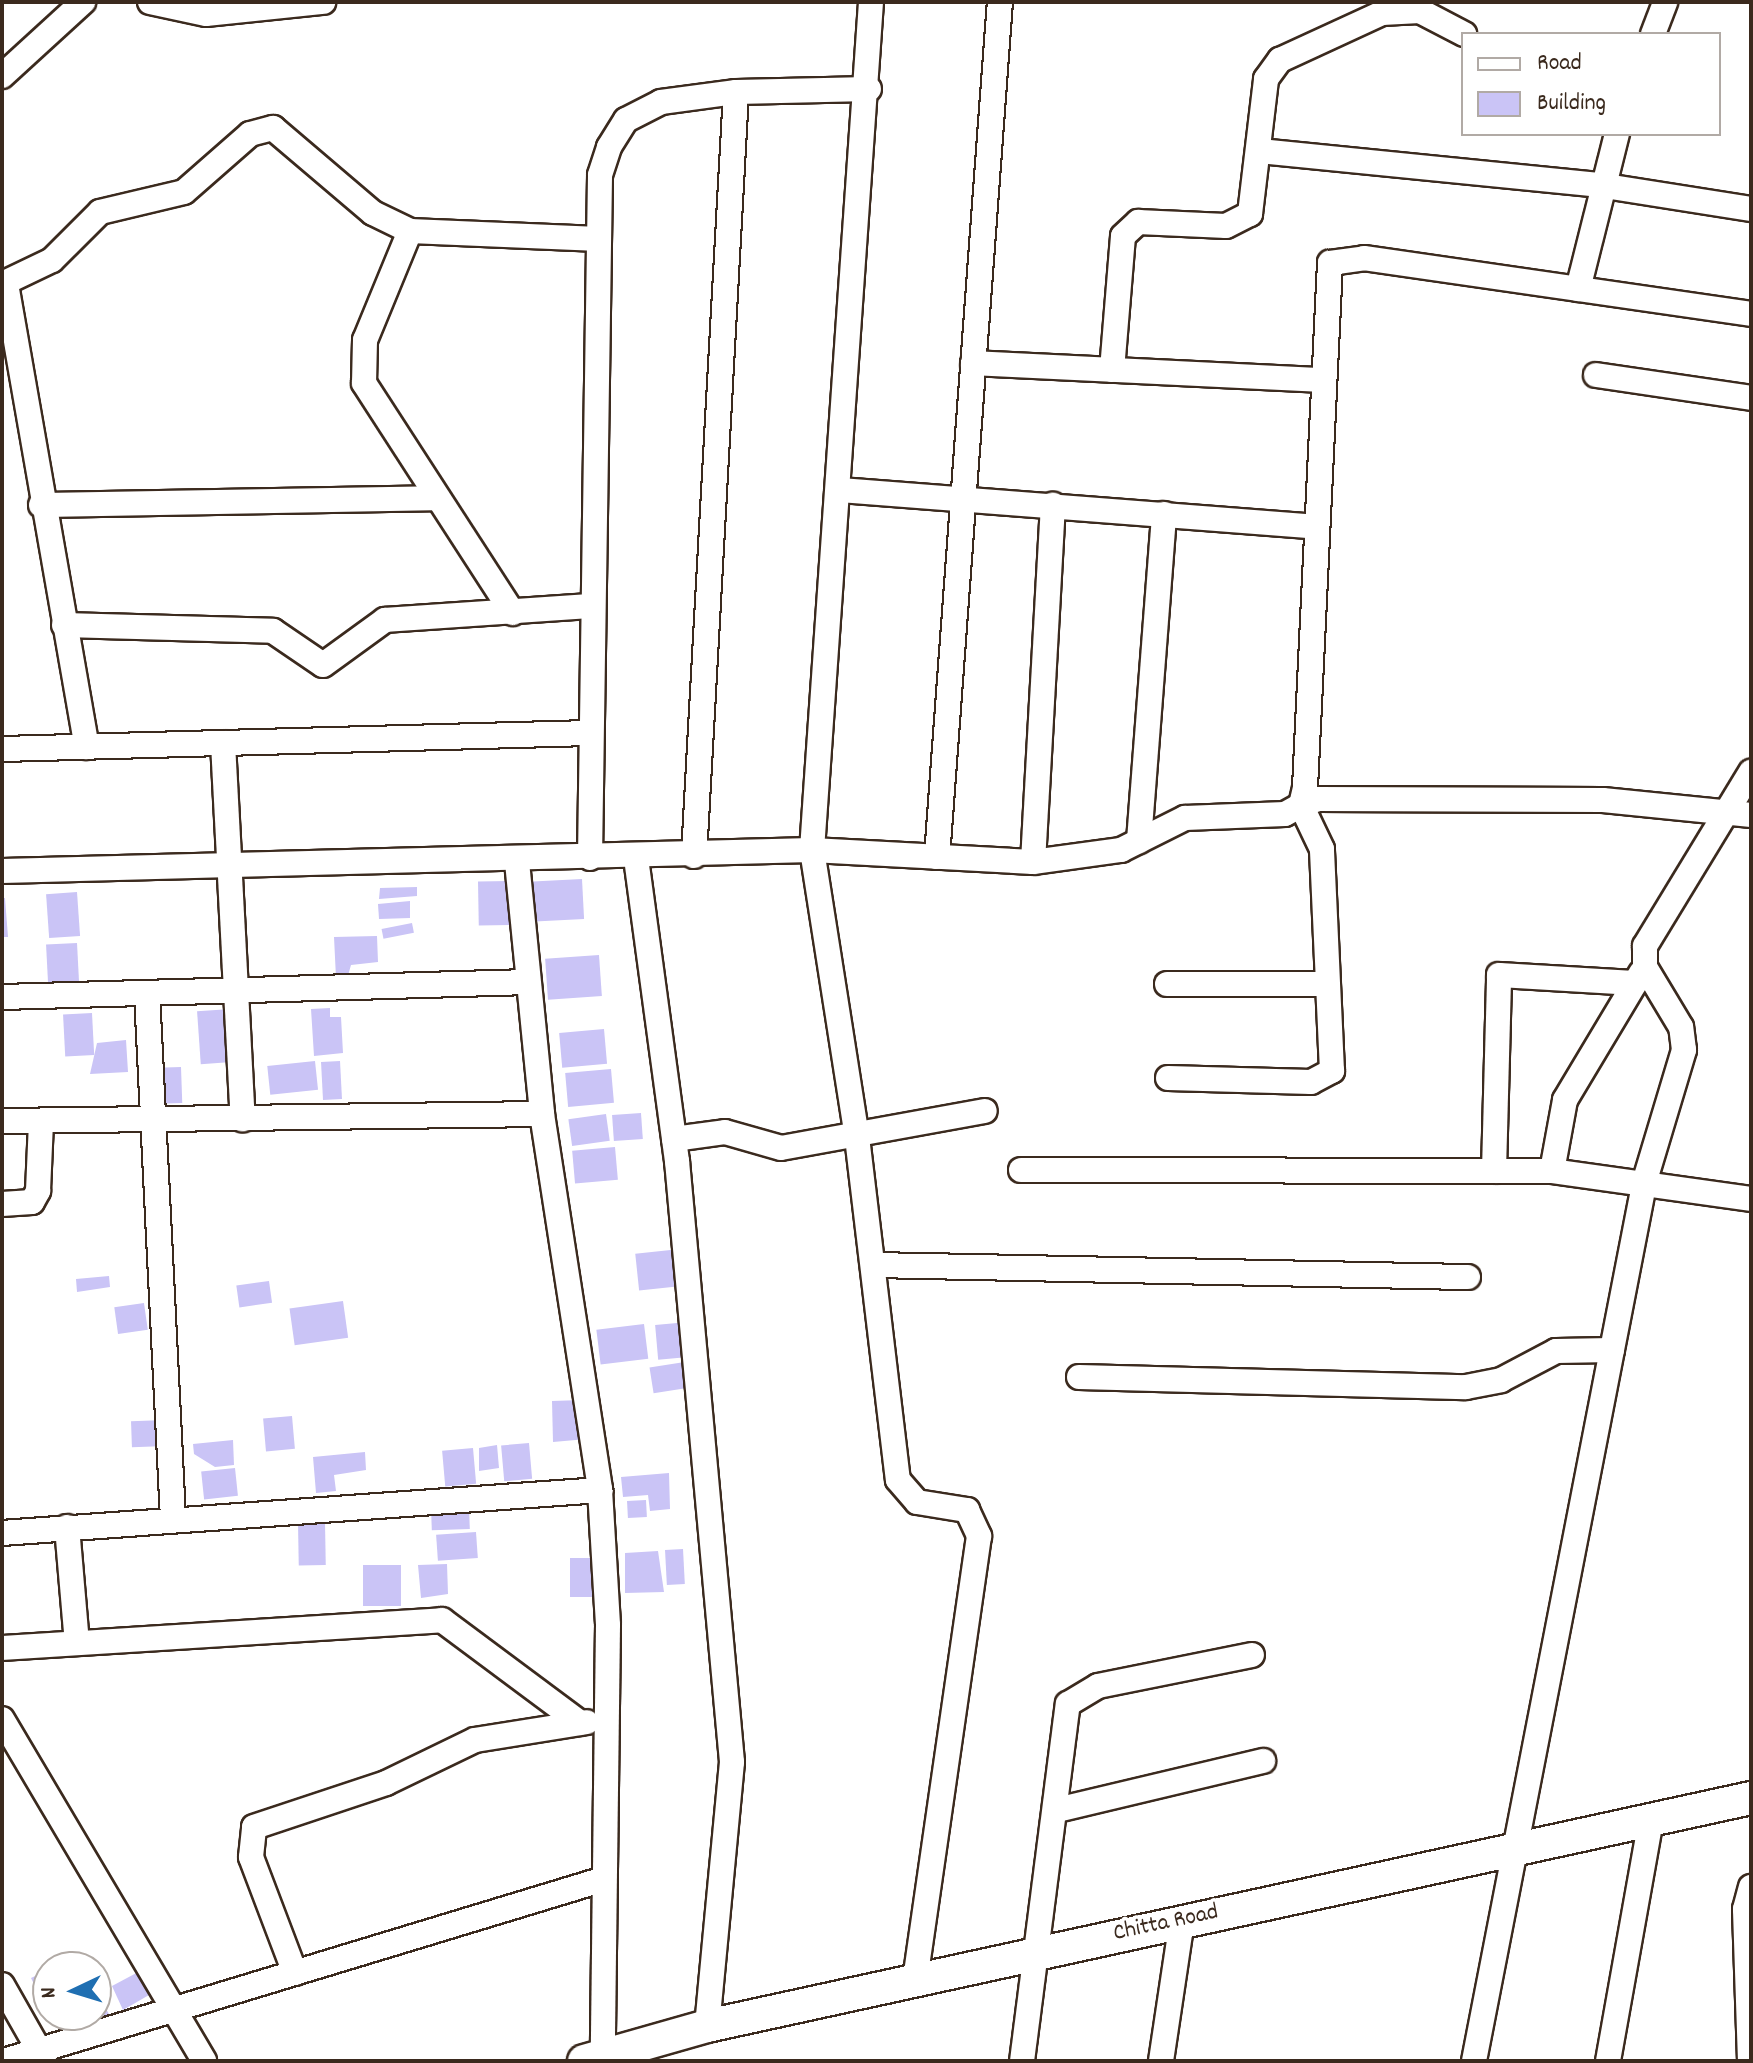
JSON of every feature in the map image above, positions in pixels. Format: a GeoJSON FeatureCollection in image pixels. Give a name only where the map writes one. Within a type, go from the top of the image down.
{"type":"FeatureCollection","features":[{"type":"Feature","properties":{"kind":"street"},"geometry":{"type":"LineString","coordinates":[[2,76],[83,2]]}},
{"type":"Feature","properties":{"kind":"street"},"geometry":{"type":"LineString","coordinates":[[150,2],[206,14],[323,2]]}},
{"type":"Feature","properties":{"kind":"street"},"geometry":{"type":"LineString","coordinates":[[871,2],[869,89],[812,850],[857,1137],[898,1480],[917,1502],[967,1510],[979,1536],[915,1979]]}},
{"type":"Feature","properties":{"kind":"street"},"geometry":{"type":"LineString","coordinates":[[937,857],[1000,2]]}},
{"type":"Feature","properties":{"kind":"street"},"geometry":{"type":"LineString","coordinates":[[1654,32],[1665,2]]}},
{"type":"Feature","properties":{"kind":"street"},"geometry":{"type":"LineString","coordinates":[[1112,370],[1128,225],[1240,223],[1250,214],[1266,79],[1280,60],[1382,13],[1420,11],[1461,32]]}},
{"type":"Feature","properties":{"kind":"street"},"geometry":{"type":"LineString","coordinates":[[590,858],[600,175],[626,120],[661,102],[736,92],[869,89]]}},
{"type":"Feature","properties":{"kind":"street"},"geometry":{"type":"LineString","coordinates":[[694,856],[736,92]]}},
{"type":"Feature","properties":{"kind":"street"},"geometry":{"type":"LineString","coordinates":[[87,747],[41,505],[4,284],[52,260],[100,212],[184,192],[260,129],[284,134],[373,213],[410,231],[599,239]]}},
{"type":"Feature","properties":{"kind":"street"},"geometry":{"type":"LineString","coordinates":[[1578,289],[1599,185],[1616,136]]}},
{"type":"Feature","properties":{"kind":"street"},"geometry":{"type":"LineString","coordinates":[[1259,151],[1599,185],[1751,209]]}},
{"type":"Feature","properties":{"kind":"street"},"geometry":{"type":"LineString","coordinates":[[410,231],[361,358],[374,409],[513,613]]}},
{"type":"Feature","properties":{"kind":"street"},"geometry":{"type":"LineString","coordinates":[[1168,1078],[1324,1079],[1332,1071],[1323,984],[1322,849],[1301,805],[1326,283],[1330,263],[1344,256],[1751,314]]}},
{"type":"Feature","properties":{"kind":"street"},"geometry":{"type":"LineString","coordinates":[[973,363],[1322,380]]}},
{"type":"Feature","properties":{"kind":"street"},"geometry":{"type":"LineString","coordinates":[[1596,375],[1751,398]]}},
{"type":"Feature","properties":{"kind":"street"},"geometry":{"type":"LineString","coordinates":[[839,490],[1316,527]]}},
{"type":"Feature","properties":{"kind":"street"},"geometry":{"type":"LineString","coordinates":[[41,505],[435,498]]}},
{"type":"Feature","properties":{"kind":"street"},"geometry":{"type":"LineString","coordinates":[[1033,862],[1053,505]]}},
{"type":"Feature","properties":{"kind":"street"},"geometry":{"type":"LineString","coordinates":[[1139,841],[1164,514]]}},
{"type":"Feature","properties":{"kind":"street"},"geometry":{"type":"LineString","coordinates":[[64,625],[273,631],[323,665],[385,620],[593,606]]}},
{"type":"Feature","properties":{"kind":"street"},"geometry":{"type":"LineString","coordinates":[[2,749],[591,733]]}},
{"type":"Feature","properties":{"kind":"street"},"geometry":{"type":"LineString","coordinates":[[223,743],[243,1119]]}},
{"type":"Feature","properties":{"kind":"street"},"geometry":{"type":"LineString","coordinates":[[1552,1171],[1565,1100],[1640,975],[1645,946],[1751,772]]}},
{"type":"Feature","properties":{"kind":"street"},"geometry":{"type":"LineString","coordinates":[[2,869],[231,863],[517,862],[812,850],[1033,862],[1139,841],[1185,818],[1285,814],[1318,799],[1603,800],[1751,815]]}},
{"type":"Feature","properties":{"kind":"street"},"geometry":{"type":"LineString","coordinates":[[636,858],[674,1139],[732,1762],[707,2026]]}},
{"type":"Feature","properties":{"kind":"street"},"geometry":{"type":"LineString","coordinates":[[517,862],[542,1114],[600,1490],[606,1719],[594,2059]]}},
{"type":"Feature","properties":{"kind":"street"},"geometry":{"type":"LineString","coordinates":[[1494,1171],[1499,975],[1640,975]]}},
{"type":"Feature","properties":{"kind":"street"},"geometry":{"type":"LineString","coordinates":[[1474,2061],[1510,1850],[1645,1180],[1684,1038],[1640,975]]}},
{"type":"Feature","properties":{"kind":"street"},"geometry":{"type":"LineString","coordinates":[[2,997],[528,982]]}},
{"type":"Feature","properties":{"kind":"street"},"geometry":{"type":"LineString","coordinates":[[1167,984],[1323,984]]}},
{"type":"Feature","properties":{"kind":"street"},"geometry":{"type":"LineString","coordinates":[[147,994],[173,1518]]}},
{"type":"Feature","properties":{"kind":"street"},"geometry":{"type":"LineString","coordinates":[[674,1139],[725,1132],[781,1148],[857,1137],[985,1111]]}},
{"type":"Feature","properties":{"kind":"street"},"geometry":{"type":"LineString","coordinates":[[2,1121],[542,1114]]}},
{"type":"Feature","properties":{"kind":"street"},"geometry":{"type":"LineString","coordinates":[[2,1204],[32,1202],[38,1191],[41,1121]]}},
{"type":"Feature","properties":{"kind":"street"},"geometry":{"type":"LineString","coordinates":[[1021,1170],[1552,1171],[1645,1180],[1751,1199]]}},
{"type":"Feature","properties":{"kind":"street"},"geometry":{"type":"LineString","coordinates":[[873,1265],[1468,1277]]}},
{"type":"Feature","properties":{"kind":"street"},"geometry":{"type":"LineString","coordinates":[[1079,1377],[1466,1387],[1501,1380],[1556,1351],[1612,1350]]}},
{"type":"Feature","properties":{"kind":"street"},"geometry":{"type":"LineString","coordinates":[[2,1533],[173,1518],[600,1490]]}},
{"type":"Feature","properties":{"kind":"street"},"geometry":{"type":"LineString","coordinates":[[67,1527],[77,1643]]}},
{"type":"Feature","properties":{"kind":"street"},"geometry":{"type":"LineString","coordinates":[[2,1648],[442,1620],[580,1723]]}},
{"type":"Feature","properties":{"kind":"street"},"geometry":{"type":"LineString","coordinates":[[1022,2061],[1057,1810],[1068,1704],[1080,1691],[1252,1655]]}},
{"type":"Feature","properties":{"kind":"street"},"geometry":{"type":"LineString","coordinates":[[2,1719],[204,2061]]}},
{"type":"Feature","properties":{"kind":"street"},"geometry":{"type":"LineString","coordinates":[[295,1973],[251,1857],[254,1827],[386,1783],[475,1740],[606,1719]]}},
{"type":"Feature","properties":{"kind":"street"},"geometry":{"type":"LineString","coordinates":[[1057,1810],[1263,1761]]}},
{"type":"Feature","properties":{"kind":"street","name":"Chitta Road"},"geometry":{"type":"LineString","coordinates":[[594,2059],[707,2026],[915,1979],[1751,1798]]}},
{"type":"Feature","properties":{"kind":"street"},"geometry":{"type":"LineString","coordinates":[[1608,2061],[1651,1820]]}},
{"type":"Feature","properties":{"kind":"street"},"geometry":{"type":"LineString","coordinates":[[4,2061],[41,2054],[99,2036],[173,2006],[295,1973],[601,1880]]}},
{"type":"Feature","properties":{"kind":"street"},"geometry":{"type":"LineString","coordinates":[[1750,2061],[1745,1909],[1751,1887]]}},
{"type":"Feature","properties":{"kind":"street"},"geometry":{"type":"LineString","coordinates":[[1161,2061],[1182,1921]]}},
{"type":"Feature","properties":{"kind":"street"},"geometry":{"type":"LineString","coordinates":[[2,1985],[41,2054]]}},
{"type":"Feature","properties":{"kind":"building"},"geometry":{"type":"Polygon","coordinates":[[[582,879],[584,919],[530,922],[528,882],[582,879]]]}},
{"type":"Feature","properties":{"kind":"building"},"geometry":{"type":"Polygon","coordinates":[[[511,881],[512,925],[479,926],[478,882],[511,881]]]}},
{"type":"Feature","properties":{"kind":"building"},"geometry":{"type":"Polygon","coordinates":[[[417,887],[417,896],[379,899],[380,888],[417,887]]]}},
{"type":"Feature","properties":{"kind":"building"},"geometry":{"type":"Polygon","coordinates":[[[77,892],[80,936],[49,938],[46,894],[77,892]]]}},
{"type":"Feature","properties":{"kind":"building"},"geometry":{"type":"Polygon","coordinates":[[[2,898],[5,898],[8,937],[2,937],[2,898]]]}},
{"type":"Feature","properties":{"kind":"building"},"geometry":{"type":"Polygon","coordinates":[[[410,901],[410,918],[379,919],[378,904],[410,901]]]}},
{"type":"Feature","properties":{"kind":"building"},"geometry":{"type":"Polygon","coordinates":[[[412,923],[414,933],[383,939],[382,929],[412,923]]]}},
{"type":"Feature","properties":{"kind":"building"},"geometry":{"type":"Polygon","coordinates":[[[377,936],[378,962],[351,965],[347,979],[336,978],[334,937],[377,936]]]}},
{"type":"Feature","properties":{"kind":"building"},"geometry":{"type":"Polygon","coordinates":[[[77,943],[79,981],[48,983],[46,945],[77,943]]]}},
{"type":"Feature","properties":{"kind":"building"},"geometry":{"type":"Polygon","coordinates":[[[599,955],[602,996],[548,1000],[545,959],[599,955]]]}},
{"type":"Feature","properties":{"kind":"building"},"geometry":{"type":"Polygon","coordinates":[[[330,1008],[330,1017],[341,1017],[343,1053],[314,1056],[311,1009],[330,1008]]]}},
{"type":"Feature","properties":{"kind":"building"},"geometry":{"type":"Polygon","coordinates":[[[231,1009],[235,1062],[201,1064],[197,1011],[231,1009]]]}},
{"type":"Feature","properties":{"kind":"building"},"geometry":{"type":"Polygon","coordinates":[[[92,1013],[94,1055],[65,1056],[63,1015],[92,1013]]]}},
{"type":"Feature","properties":{"kind":"building"},"geometry":{"type":"Polygon","coordinates":[[[604,1029],[607,1064],[562,1068],[559,1033],[604,1029]]]}},
{"type":"Feature","properties":{"kind":"building"},"geometry":{"type":"Polygon","coordinates":[[[126,1040],[128,1072],[90,1074],[97,1043],[126,1040]]]}},
{"type":"Feature","properties":{"kind":"building"},"geometry":{"type":"Polygon","coordinates":[[[315,1061],[318,1090],[270,1095],[267,1066],[315,1061]]]}},
{"type":"Feature","properties":{"kind":"building"},"geometry":{"type":"Polygon","coordinates":[[[340,1061],[342,1099],[323,1100],[321,1062],[340,1061]]]}},
{"type":"Feature","properties":{"kind":"building"},"geometry":{"type":"Polygon","coordinates":[[[181,1067],[182,1103],[158,1104],[157,1068],[181,1067]]]}},
{"type":"Feature","properties":{"kind":"building"},"geometry":{"type":"Polygon","coordinates":[[[611,1069],[614,1103],[568,1107],[565,1073],[611,1069]]]}},
{"type":"Feature","properties":{"kind":"building"},"geometry":{"type":"Polygon","coordinates":[[[641,1113],[643,1139],[614,1141],[612,1115],[641,1113]]]}},
{"type":"Feature","properties":{"kind":"building"},"geometry":{"type":"Polygon","coordinates":[[[606,1114],[610,1141],[572,1146],[568,1119],[606,1114]]]}},
{"type":"Feature","properties":{"kind":"building"},"geometry":{"type":"Polygon","coordinates":[[[615,1147],[618,1180],[575,1184],[572,1151],[615,1147]]]}},
{"type":"Feature","properties":{"kind":"building"},"geometry":{"type":"Polygon","coordinates":[[[680,1249],[684,1286],[639,1291],[635,1254],[680,1249]]]}},
{"type":"Feature","properties":{"kind":"building"},"geometry":{"type":"Polygon","coordinates":[[[109,1276],[110,1287],[77,1292],[76,1279],[109,1276]]]}},
{"type":"Feature","properties":{"kind":"building"},"geometry":{"type":"Polygon","coordinates":[[[269,1281],[272,1303],[239,1307],[236,1286],[269,1281]]]}},
{"type":"Feature","properties":{"kind":"building"},"geometry":{"type":"Polygon","coordinates":[[[343,1301],[348,1338],[295,1345],[290,1309],[343,1301]]]}},
{"type":"Feature","properties":{"kind":"building"},"geometry":{"type":"Polygon","coordinates":[[[144,1303],[148,1330],[118,1334],[114,1307],[144,1303]]]}},
{"type":"Feature","properties":{"kind":"building"},"geometry":{"type":"Polygon","coordinates":[[[688,1322],[691,1357],[658,1360],[655,1325],[688,1322]]]}},
{"type":"Feature","properties":{"kind":"building"},"geometry":{"type":"Polygon","coordinates":[[[644,1324],[648,1359],[601,1365],[596,1330],[644,1324]]]}},
{"type":"Feature","properties":{"kind":"building"},"geometry":{"type":"Polygon","coordinates":[[[691,1361],[695,1387],[654,1393],[650,1368],[691,1361]]]}},
{"type":"Feature","properties":{"kind":"building"},"geometry":{"type":"Polygon","coordinates":[[[582,1400],[587,1439],[553,1442],[552,1401],[582,1400]]]}},
{"type":"Feature","properties":{"kind":"building"},"geometry":{"type":"Polygon","coordinates":[[[292,1416],[295,1449],[266,1451],[263,1419],[292,1416]]]}},
{"type":"Feature","properties":{"kind":"building"},"geometry":{"type":"Polygon","coordinates":[[[165,1420],[166,1446],[132,1447],[131,1421],[165,1420]]]}},
{"type":"Feature","properties":{"kind":"building"},"geometry":{"type":"Polygon","coordinates":[[[233,1440],[234,1465],[215,1467],[194,1454],[193,1444],[233,1440]]]}},
{"type":"Feature","properties":{"kind":"building"},"geometry":{"type":"Polygon","coordinates":[[[529,1443],[532,1479],[504,1481],[501,1445],[529,1443]]]}},
{"type":"Feature","properties":{"kind":"building"},"geometry":{"type":"Polygon","coordinates":[[[497,1445],[499,1468],[479,1471],[479,1448],[497,1445]]]}},
{"type":"Feature","properties":{"kind":"building"},"geometry":{"type":"Polygon","coordinates":[[[473,1448],[476,1484],[445,1487],[442,1451],[473,1448]]]}},
{"type":"Feature","properties":{"kind":"building"},"geometry":{"type":"Polygon","coordinates":[[[365,1452],[366,1470],[334,1475],[336,1491],[316,1493],[313,1457],[365,1452]]]}},
{"type":"Feature","properties":{"kind":"building"},"geometry":{"type":"Polygon","coordinates":[[[235,1468],[238,1496],[204,1499],[201,1472],[235,1468]]]}},
{"type":"Feature","properties":{"kind":"building"},"geometry":{"type":"Polygon","coordinates":[[[669,1473],[670,1509],[650,1511],[648,1495],[623,1497],[621,1477],[669,1473]]]}},
{"type":"Feature","properties":{"kind":"building"},"geometry":{"type":"Polygon","coordinates":[[[646,1500],[647,1517],[628,1518],[627,1501],[646,1500]]]}},
{"type":"Feature","properties":{"kind":"building"},"geometry":{"type":"Polygon","coordinates":[[[469,1506],[470,1529],[432,1530],[431,1507],[469,1506]]]}},
{"type":"Feature","properties":{"kind":"building"},"geometry":{"type":"Polygon","coordinates":[[[298,1522],[325,1522],[326,1565],[299,1565],[298,1522]]]}},
{"type":"Feature","properties":{"kind":"building"},"geometry":{"type":"Polygon","coordinates":[[[476,1532],[478,1558],[438,1561],[436,1535],[476,1532]]]}},
{"type":"Feature","properties":{"kind":"building"},"geometry":{"type":"Polygon","coordinates":[[[683,1549],[685,1584],[667,1585],[665,1550],[683,1549]]]}},
{"type":"Feature","properties":{"kind":"building"},"geometry":{"type":"Polygon","coordinates":[[[658,1551],[664,1592],[625,1593],[625,1553],[658,1551]]]}},
{"type":"Feature","properties":{"kind":"building"},"geometry":{"type":"Polygon","coordinates":[[[570,1558],[597,1558],[597,1597],[570,1597],[570,1558]]]}},
{"type":"Feature","properties":{"kind":"building"},"geometry":{"type":"Polygon","coordinates":[[[447,1564],[448,1594],[421,1598],[418,1565],[447,1564]]]}},
{"type":"Feature","properties":{"kind":"building"},"geometry":{"type":"Polygon","coordinates":[[[363,1565],[401,1565],[401,1606],[363,1606],[363,1565]]]}},
{"type":"Feature","properties":{"kind":"building"},"geometry":{"type":"Polygon","coordinates":[[[142,1970],[156,1991],[123,2010],[112,1986],[142,1970]]]}},
{"type":"Feature","properties":{"kind":"building"},"geometry":{"type":"Polygon","coordinates":[[[65,2031],[84,2031],[69,2038],[65,2031]]]}}]}
